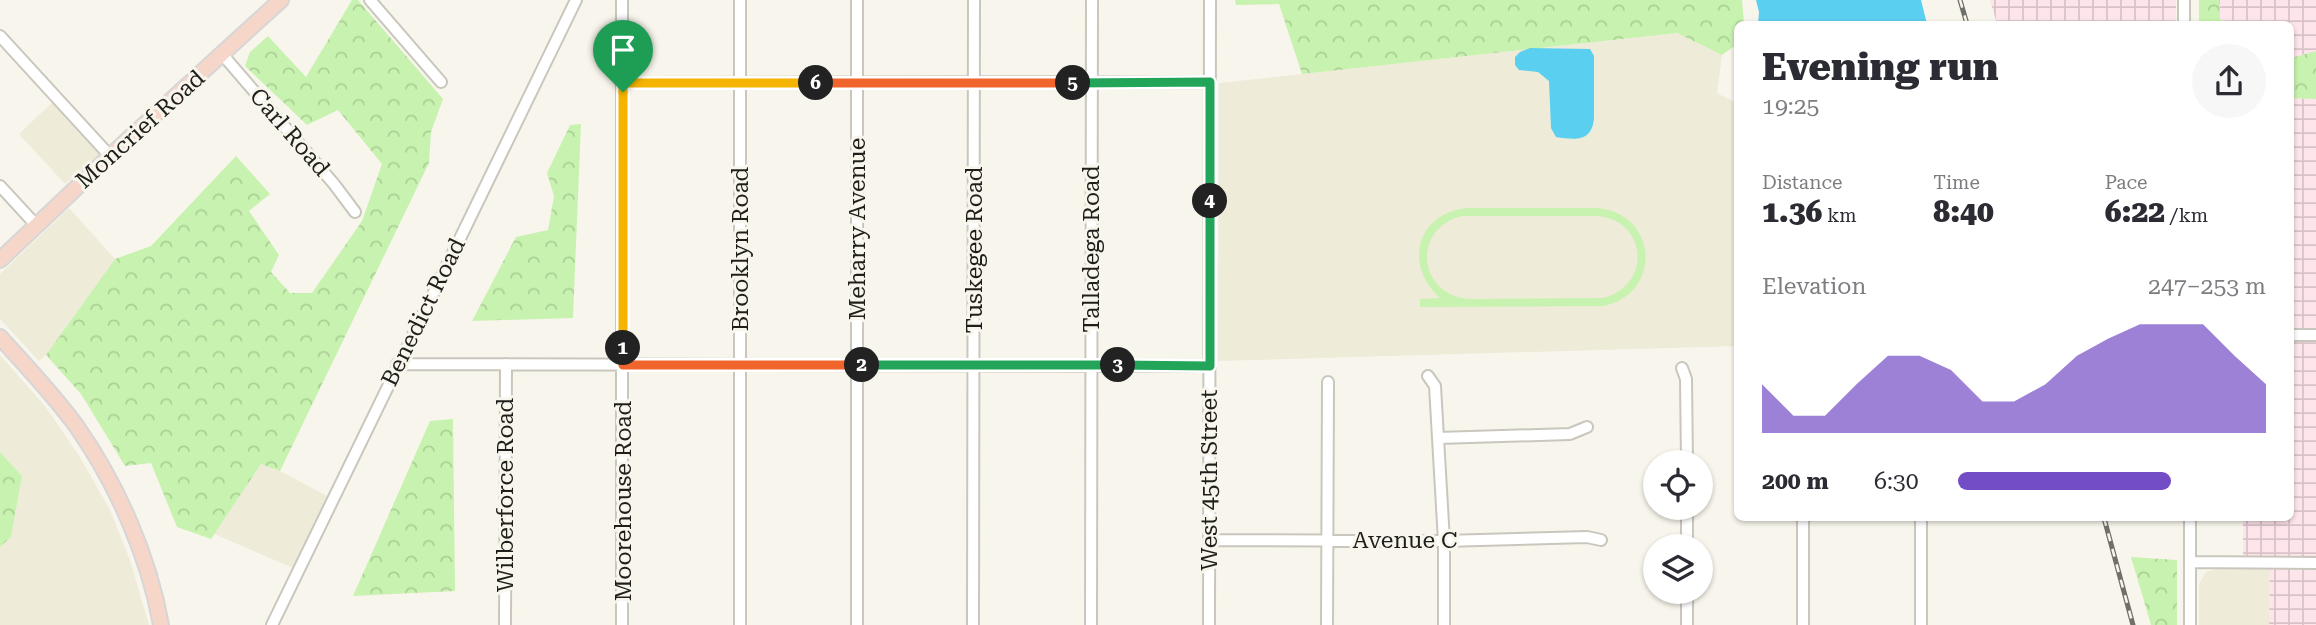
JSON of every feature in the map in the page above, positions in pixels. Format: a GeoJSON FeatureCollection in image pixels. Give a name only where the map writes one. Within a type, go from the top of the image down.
{"type":"FeatureCollection","features":[{"type":"Feature","properties":{"kind":"main road","name":"Moncrief Road"},"geometry":{"type":"LineString","coordinates":[[0,260],[281,0]]}},
{"type":"Feature","properties":{"kind":"main road"},"geometry":{"type":"LineString","coordinates":[[0,337],[46,388],[91,449],[114,490],[140,550],[162,625]]}},
{"type":"Feature","properties":{"kind":"street"},"geometry":{"type":"LineString","coordinates":[[370,0],[441,82]]}},
{"type":"Feature","properties":{"kind":"street","name":"Benedict Road"},"geometry":{"type":"LineString","coordinates":[[272,625],[576,0]]}},
{"type":"Feature","properties":{"kind":"street","name":"Moorehouse Road"},"geometry":{"type":"LineString","coordinates":[[622,0],[622,625]]}},
{"type":"Feature","properties":{"kind":"street","name":"Brooklyn Road"},"geometry":{"type":"LineString","coordinates":[[740,0],[740,625]]}},
{"type":"Feature","properties":{"kind":"street","name":"Meharry Avenue"},"geometry":{"type":"LineString","coordinates":[[857,0],[857,625]]}},
{"type":"Feature","properties":{"kind":"street","name":"Tuskegee Road"},"geometry":{"type":"LineString","coordinates":[[973,625],[974,0]]}},
{"type":"Feature","properties":{"kind":"street","name":"Talladega Road"},"geometry":{"type":"LineString","coordinates":[[1090,625],[1092,0]]}},
{"type":"Feature","properties":{"kind":"street","name":"West 45th Street"},"geometry":{"type":"LineString","coordinates":[[1209,625],[1210,0]]}},
{"type":"Feature","properties":{"kind":"street"},"geometry":{"type":"LineString","coordinates":[[2184,0],[2184,21]]}},
{"type":"Feature","properties":{"kind":"street"},"geometry":{"type":"LineString","coordinates":[[0,36],[110,156]]}},
{"type":"Feature","properties":{"kind":"street","name":"Carl Road"},"geometry":{"type":"LineString","coordinates":[[222,54],[326,174],[355,212]]}},
{"type":"Feature","properties":{"kind":"street"},"geometry":{"type":"LineString","coordinates":[[623,83],[1210,82]]}},
{"type":"Feature","properties":{"kind":"street"},"geometry":{"type":"LineString","coordinates":[[0,186],[36,225]]}},
{"type":"Feature","properties":{"kind":"street"},"geometry":{"type":"LineString","coordinates":[[2294,335],[2316,335]]}},
{"type":"Feature","properties":{"kind":"street","name":"Wilberforce Road"},"geometry":{"type":"LineString","coordinates":[[505,625],[506,364]]}},
{"type":"Feature","properties":{"kind":"street"},"geometry":{"type":"LineString","coordinates":[[397,365],[1210,366]]}},
{"type":"Feature","properties":{"kind":"street"},"geometry":{"type":"LineString","coordinates":[[1682,368],[1686,379],[1687,450]]}},
{"type":"Feature","properties":{"kind":"street"},"geometry":{"type":"LineString","coordinates":[[1428,376],[1435,386],[1444,541],[1444,625]]}},
{"type":"Feature","properties":{"kind":"street"},"geometry":{"type":"LineString","coordinates":[[1327,625],[1328,382]]}},
{"type":"Feature","properties":{"kind":"street"},"geometry":{"type":"LineString","coordinates":[[1438,438],[1570,434],[1587,427]]}},
{"type":"Feature","properties":{"kind":"street"},"geometry":{"type":"LineString","coordinates":[[1803,521],[1803,625]]}},
{"type":"Feature","properties":{"kind":"street"},"geometry":{"type":"LineString","coordinates":[[1921,521],[1921,625]]}},
{"type":"Feature","properties":{"kind":"street"},"geometry":{"type":"LineString","coordinates":[[2190,521],[2190,625]]}},
{"type":"Feature","properties":{"kind":"street","name":"Avenue C"},"geometry":{"type":"LineString","coordinates":[[1209,540],[1444,541],[1587,537],[1601,540]]}},
{"type":"Feature","properties":{"kind":"street"},"geometry":{"type":"LineString","coordinates":[[2191,562],[2316,563]]}},
{"type":"Feature","properties":{"kind":"street"},"geometry":{"type":"LineString","coordinates":[[1687,604],[1687,625]]}},
{"type":"Feature","properties":{"kind":"shaded area"},"geometry":{"type":"Polygon","coordinates":[[[1990,0],[2176,0],[2176,21],[1996,21],[1990,0]]]}},
{"type":"Feature","properties":{"kind":"shaded area"},"geometry":{"type":"Polygon","coordinates":[[[2219,0],[2316,0],[2316,51],[2294,57],[2294,21],[2220,19],[2219,0]]]}},
{"type":"Feature","properties":{"kind":"shaded area"},"geometry":{"type":"Polygon","coordinates":[[[1677,33],[1722,55],[1717,93],[1734,102],[1734,346],[1218,361],[1219,83],[1677,33]]]}},
{"type":"Feature","properties":{"kind":"shaded area"},"geometry":{"type":"Polygon","coordinates":[[[60,95],[108,146],[65,184],[19,134],[60,95]]]}},
{"type":"Feature","properties":{"kind":"shaded area"},"geometry":{"type":"Polygon","coordinates":[[[2294,98],[2316,99],[2316,559],[2243,559],[2243,521],[2294,521],[2294,98]]]}},
{"type":"Feature","properties":{"kind":"shaded area"},"geometry":{"type":"Polygon","coordinates":[[[69,208],[115,259],[39,361],[0,319],[0,274],[69,208]]]}},
{"type":"Feature","properties":{"kind":"shaded area"},"geometry":{"type":"Polygon","coordinates":[[[0,355],[45,406],[80,457],[110,510],[130,560],[149,625],[0,625],[0,547],[11,537],[22,476],[0,452],[0,355]]]}},
{"type":"Feature","properties":{"kind":"shaded area"},"geometry":{"type":"Polygon","coordinates":[[[261,464],[327,496],[293,568],[214,534],[261,464]]]}},
{"type":"Feature","properties":{"kind":"shaded area"},"geometry":{"type":"Polygon","coordinates":[[[2218,568],[2270,569],[2269,625],[2199,625],[2199,584],[2206,572],[2218,568]]]}},
{"type":"Feature","properties":{"kind":"shaded area"},"geometry":{"type":"Polygon","coordinates":[[[2270,569],[2316,569],[2316,625],[2269,625],[2270,569]]]}},
{"type":"Feature","properties":{"kind":"green space"},"geometry":{"type":"Polygon","coordinates":[[[352,0],[358,0],[443,99],[431,132],[429,163],[280,471],[261,464],[211,539],[177,527],[151,463],[125,466],[81,394],[46,355],[115,259],[151,246],[236,156],[270,194],[249,211],[279,255],[271,272],[290,293],[312,293],[362,221],[382,164],[338,110],[307,125],[245,66],[250,52],[268,36],[306,77],[352,0]]]}},
{"type":"Feature","properties":{"kind":"green space"},"geometry":{"type":"Polygon","coordinates":[[[1235,0],[1742,0],[1744,21],[1734,21],[1734,46],[1722,55],[1677,33],[1302,74],[1279,4],[1236,5],[1235,0]]]}},
{"type":"Feature","properties":{"kind":"green space"},"geometry":{"type":"Polygon","coordinates":[[[2199,0],[2219,0],[2220,19],[2223,21],[2199,21],[2199,0]]]}},
{"type":"Feature","properties":{"kind":"green space"},"geometry":{"type":"Polygon","coordinates":[[[2316,51],[2316,99],[2294,98],[2294,57],[2316,51]]]}},
{"type":"Feature","properties":{"kind":"green space"},"geometry":{"type":"Polygon","coordinates":[[[581,124],[573,318],[472,321],[516,237],[548,230],[554,196],[547,173],[570,125],[581,124]]]}},
{"type":"Feature","properties":{"kind":"green space"},"geometry":{"type":"Polygon","coordinates":[[[1468,208],[1597,208],[1617,213],[1632,224],[1642,238],[1646,254],[1644,271],[1636,286],[1623,298],[1604,306],[1420,307],[1420,299],[1440,298],[1428,285],[1422,271],[1419,256],[1421,242],[1437,219],[1468,208]],[[1462,216],[1446,223],[1435,233],[1428,246],[1427,260],[1431,274],[1439,286],[1451,294],[1468,299],[1603,298],[1619,291],[1630,281],[1638,254],[1626,229],[1614,220],[1597,216],[1462,216]]]}},
{"type":"Feature","properties":{"kind":"green space"},"geometry":{"type":"Polygon","coordinates":[[[453,419],[455,591],[353,596],[430,421],[453,419]]]}},
{"type":"Feature","properties":{"kind":"green space"},"geometry":{"type":"Polygon","coordinates":[[[0,452],[22,476],[11,537],[0,547],[0,452]]]}},
{"type":"Feature","properties":{"kind":"green space"},"geometry":{"type":"Polygon","coordinates":[[[2131,557],[2177,560],[2177,625],[2151,625],[2131,557]]]}},
{"type":"Feature","properties":{"kind":"water"},"geometry":{"type":"Polygon","coordinates":[[[1756,0],[1921,0],[1926,21],[1758,21],[1756,0]]]}},
{"type":"Feature","properties":{"kind":"water"},"geometry":{"type":"Polygon","coordinates":[[[1530,48],[1590,49],[1594,56],[1594,118],[1590,132],[1582,138],[1556,137],[1551,128],[1549,81],[1538,72],[1519,70],[1515,65],[1515,57],[1530,48]]]}},
{"type":"Feature","properties":{"kind":"railway"},"geometry":{"type":"LineString","coordinates":[[1960,0],[1966,21]]}},
{"type":"Feature","properties":{"kind":"railway"},"geometry":{"type":"LineString","coordinates":[[2105,521],[2133,625]]}},
{"type":"Feature","properties":{"kind":"route"},"geometry":{"type":"LineString","coordinates":[[1210,82],[1210,366],[623,365],[623,92],[623,83],[1210,82]]}}]}
